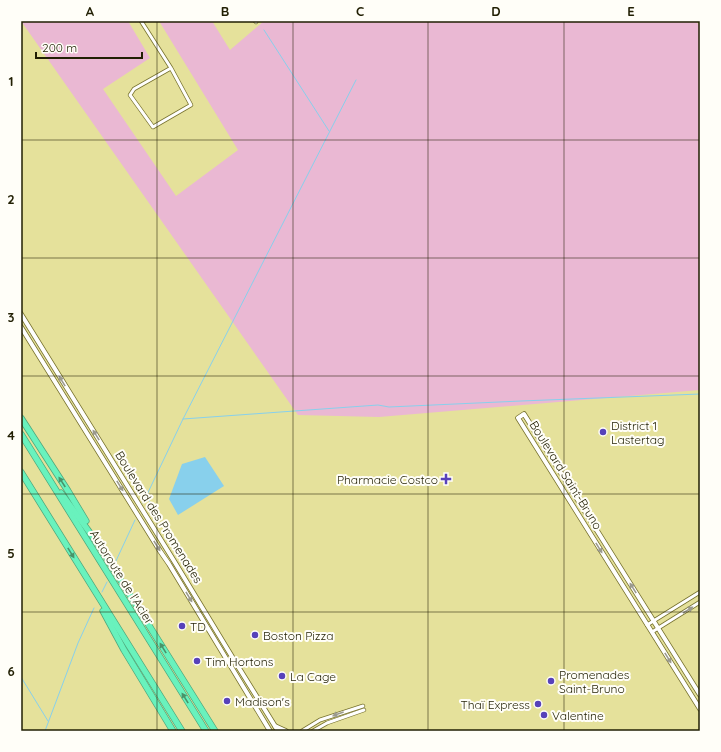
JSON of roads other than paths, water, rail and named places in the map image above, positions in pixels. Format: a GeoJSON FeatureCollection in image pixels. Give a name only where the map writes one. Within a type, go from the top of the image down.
{"type":"FeatureCollection","features":[{"type":"Feature","properties":{"kind":"highway"},"geometry":{"type":"LineString","coordinates":[[21,418],[73,499],[98,544],[215,731]]}},
{"type":"Feature","properties":{"kind":"highway","name":"Autoroute de l'Acier"},"geometry":{"type":"LineString","coordinates":[[21,434],[206,731]]}},
{"type":"Feature","properties":{"kind":"highway"},"geometry":{"type":"LineString","coordinates":[[42,468],[98,544]]}},
{"type":"Feature","properties":{"kind":"highway"},"geometry":{"type":"LineString","coordinates":[[21,472],[182,731]]}},
{"type":"Feature","properties":{"kind":"highway"},"geometry":{"type":"LineString","coordinates":[[84,573],[120,644],[173,731]]}},
{"type":"Feature","properties":{"kind":"highway"},"geometry":{"type":"LineString","coordinates":[[166,720],[170,731]]}},
{"type":"Feature","properties":{"kind":"street"},"geometry":{"type":"LineString","coordinates":[[141,21],[171,68],[191,105],[153,127],[130,95],[134,89],[171,68]]}},
{"type":"Feature","properties":{"kind":"street","name":"Boulevard des Promenades"},"geometry":{"type":"LineString","coordinates":[[21,314],[278,731]]}},
{"type":"Feature","properties":{"kind":"street","name":"Boulevard des Promenades"},"geometry":{"type":"LineString","coordinates":[[21,327],[169,564],[270,731]]}},
{"type":"Feature","properties":{"kind":"street","name":"Boulevard Saint-Bruno"},"geometry":{"type":"LineString","coordinates":[[700,696],[524,414],[518,418],[700,709]]}},
{"type":"Feature","properties":{"kind":"street"},"geometry":{"type":"LineString","coordinates":[[527,432],[533,428]]}},
{"type":"Feature","properties":{"kind":"street"},"geometry":{"type":"LineString","coordinates":[[647,625],[700,592]]}},
{"type":"Feature","properties":{"kind":"street"},"geometry":{"type":"LineString","coordinates":[[652,632],[700,602]]}},
{"type":"Feature","properties":{"kind":"street"},"geometry":{"type":"LineString","coordinates":[[302,731],[320,720],[363,706]]}},
{"type":"Feature","properties":{"kind":"street"},"geometry":{"type":"LineString","coordinates":[[313,731],[332,721],[364,710]]}},
{"type":"Feature","properties":{"kind":"street"},"geometry":{"type":"LineString","coordinates":[[275,726],[286,731]]}},
{"type":"Feature","properties":{"kind":"water"},"geometry":{"type":"Polygon","coordinates":[[[205,457],[224,486],[178,515],[169,499],[182,464],[205,457]]]}},
{"type":"Feature","properties":{"kind":"waterway"},"geometry":{"type":"LineString","coordinates":[[264,30],[329,131]]}},
{"type":"Feature","properties":{"kind":"waterway"},"geometry":{"type":"LineString","coordinates":[[143,503],[183,419],[356,80]]}},
{"type":"Feature","properties":{"kind":"waterway"},"geometry":{"type":"LineString","coordinates":[[183,419],[378,405],[389,407],[700,394]]}},
{"type":"Feature","properties":{"kind":"waterway"},"geometry":{"type":"LineString","coordinates":[[145,499],[149,500],[155,511]]}},
{"type":"Feature","properties":{"kind":"waterway"},"geometry":{"type":"LineString","coordinates":[[115,563],[135,520]]}},
{"type":"Feature","properties":{"kind":"waterway"},"geometry":{"type":"LineString","coordinates":[[163,525],[175,541]]}},
{"type":"Feature","properties":{"kind":"waterway"},"geometry":{"type":"LineString","coordinates":[[188,565],[198,583]]}},
{"type":"Feature","properties":{"kind":"waterway"},"geometry":{"type":"LineString","coordinates":[[102,592],[107,582]]}},
{"type":"Feature","properties":{"kind":"waterway"},"geometry":{"type":"LineString","coordinates":[[45,731],[78,643],[94,608]]}},
{"type":"Feature","properties":{"kind":"waterway"},"geometry":{"type":"LineString","coordinates":[[21,677],[48,721]]}},
{"type":"Feature","properties":{"kind":"place","name":"District 1 Lastertag"},"geometry":{"type":"Point","coordinates":[603,432]}},
{"type":"Feature","properties":{"kind":"place","name":"Pharmacie Costco"},"geometry":{"type":"Point","coordinates":[446,479]}},
{"type":"Feature","properties":{"kind":"place","name":"TD"},"geometry":{"type":"Point","coordinates":[182,626]}},
{"type":"Feature","properties":{"kind":"place","name":"Boston Pizza"},"geometry":{"type":"Point","coordinates":[255,635]}},
{"type":"Feature","properties":{"kind":"place","name":"Tim Hortons"},"geometry":{"type":"Point","coordinates":[197,661]}},
{"type":"Feature","properties":{"kind":"place","name":"La Cage"},"geometry":{"type":"Point","coordinates":[282,676]}},
{"type":"Feature","properties":{"kind":"place","name":"Promenades Saint-Bruno"},"geometry":{"type":"Point","coordinates":[551,681]}},
{"type":"Feature","properties":{"kind":"place","name":"Madison's"},"geometry":{"type":"Point","coordinates":[227,701]}},
{"type":"Feature","properties":{"kind":"place","name":"Thaï Express"},"geometry":{"type":"Point","coordinates":[538,704]}},
{"type":"Feature","properties":{"kind":"place","name":"Valentine"},"geometry":{"type":"Point","coordinates":[544,715]}}]}
